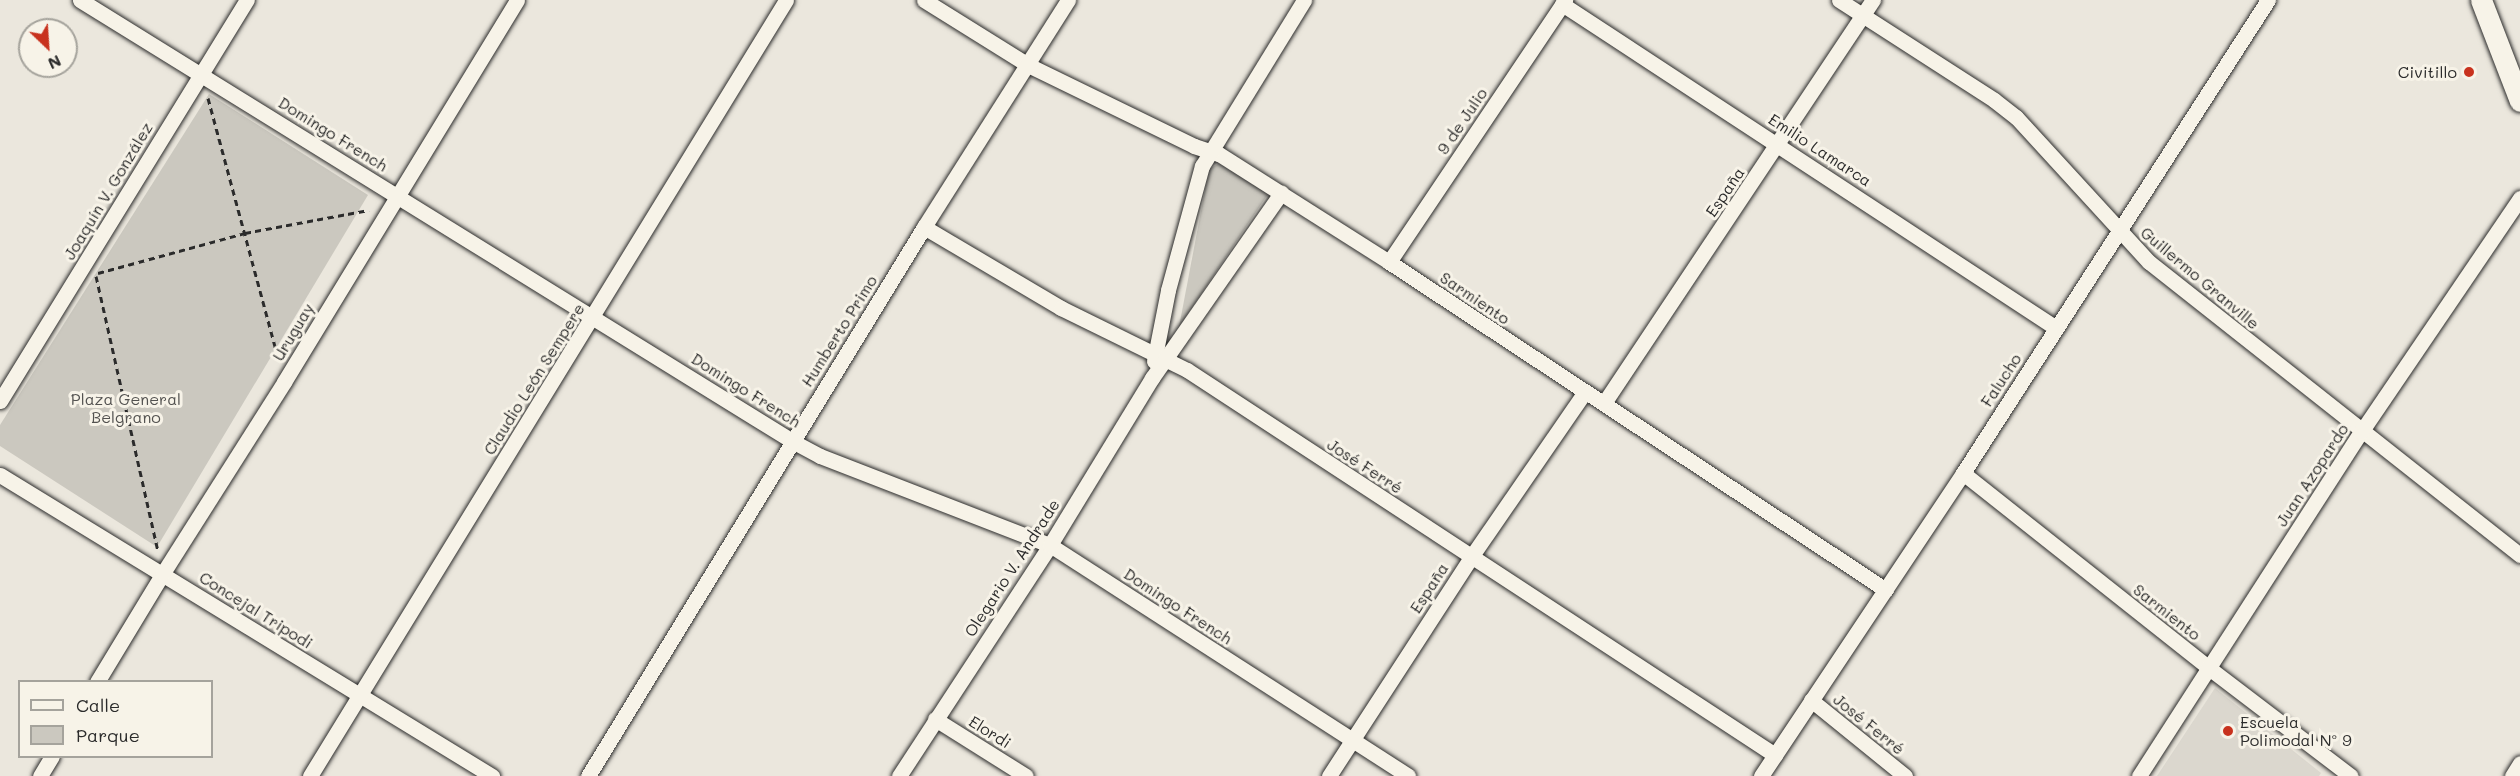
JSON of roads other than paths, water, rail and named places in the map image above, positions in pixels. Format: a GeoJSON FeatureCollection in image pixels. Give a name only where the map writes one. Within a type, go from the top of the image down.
{"type":"FeatureCollection","features":[{"type":"Feature","properties":{"kind":"main road"},"geometry":{"type":"LineString","coordinates":[[2481,0],[2520,101]]}},
{"type":"Feature","properties":{"kind":"street","name":"Domingo French"},"geometry":{"type":"LineString","coordinates":[[80,0],[201,73],[395,201],[594,316],[792,441],[820,456],[1050,545],[1408,776]]}},
{"type":"Feature","properties":{"kind":"street","name":"Joaquín V. González"},"geometry":{"type":"LineString","coordinates":[[0,401],[247,0]]}},
{"type":"Feature","properties":{"kind":"street","name":"Uruguay"},"geometry":{"type":"LineString","coordinates":[[98,680],[284,382],[517,0]]}},
{"type":"Feature","properties":{"kind":"street","name":"Claudio León Sempere"},"geometry":{"type":"LineString","coordinates":[[310,776],[786,0]]}},
{"type":"Feature","properties":{"kind":"street","name":"Sarmiento"},"geometry":{"type":"LineString","coordinates":[[924,0],[1029,65],[1209,151],[1281,193],[1886,590]]}},
{"type":"Feature","properties":{"kind":"street","name":"Humberto Primo"},"geometry":{"type":"LineString","coordinates":[[588,776],[924,226],[1029,65],[1068,0]]}},
{"type":"Feature","properties":{"kind":"street","name":"Olegario V. Andrade"},"geometry":{"type":"LineString","coordinates":[[1161,356],[1168,290],[1202,166],[1209,151],[1304,0]]}},
{"type":"Feature","properties":{"kind":"street","name":"Guillermo Granville"},"geometry":{"type":"LineString","coordinates":[[1839,0],[2016,117],[2037,137],[2119,232],[2149,262],[2361,432],[2520,555]]}},
{"type":"Feature","properties":{"kind":"street","name":"España"},"geometry":{"type":"LineString","coordinates":[[1604,403],[1874,0]]}},
{"type":"Feature","properties":{"kind":"street","name":"Falucho"},"geometry":{"type":"LineString","coordinates":[[1761,776],[1963,473],[2268,0]]}},
{"type":"Feature","properties":{"kind":"street","name":"Emilio Lamarca"},"geometry":{"type":"LineString","coordinates":[[1564,2],[2056,328]]}},
{"type":"Feature","properties":{"kind":"street","name":"9 de Julio"},"geometry":{"type":"LineString","coordinates":[[1389,262],[1564,2]]}},
{"type":"Feature","properties":{"kind":"street","name":"Olegario V. Andrade"},"geometry":{"type":"LineString","coordinates":[[899,776],[1050,545],[1152,378],[1161,356],[1281,193]]}},
{"type":"Feature","properties":{"kind":"street","name":"Juan Azopardo"},"geometry":{"type":"LineString","coordinates":[[2139,776],[2361,432],[2520,198]]}},
{"type":"Feature","properties":{"kind":"street","name":"José Ferré"},"geometry":{"type":"LineString","coordinates":[[924,226],[1061,308],[1161,356],[1775,755]]}},
{"type":"Feature","properties":{"kind":"street","name":"España"},"geometry":{"type":"LineString","coordinates":[[1329,776],[1471,557],[1584,393]]}},
{"type":"Feature","properties":{"kind":"street","name":"Sarmiento"},"geometry":{"type":"LineString","coordinates":[[1963,473],[2209,668],[2351,776]]}},
{"type":"Feature","properties":{"kind":"street","name":"Concejal Tripodi"},"geometry":{"type":"LineString","coordinates":[[0,475],[492,776]]}},
{"type":"Feature","properties":{"kind":"street","name":"José Ferré"},"geometry":{"type":"LineString","coordinates":[[1811,700],[1905,776]]}},
{"type":"Feature","properties":{"kind":"street","name":"Elordi"},"geometry":{"type":"LineString","coordinates":[[935,719],[1026,776]]}},
{"type":"Feature","properties":{"kind":"street"},"geometry":{"type":"LineString","coordinates":[[40,776],[51,758]]}},
{"type":"Feature","properties":{"kind":"street"},"geometry":{"type":"LineString","coordinates":[[2512,776],[2520,763]]}},
{"type":"Feature","properties":{"kind":"place","name":"Civitillo"},"geometry":{"type":"Point","coordinates":[2469,72]}},
{"type":"Feature","properties":{"kind":"place","name":"Escuela Polimodal Nº 9"},"geometry":{"type":"Point","coordinates":[2228,731]}},
{"type":"Feature","properties":{"kind":"park label","name":"Plaza General Belgrano"},"geometry":{"type":"Point","coordinates":[126,408]}}]}
